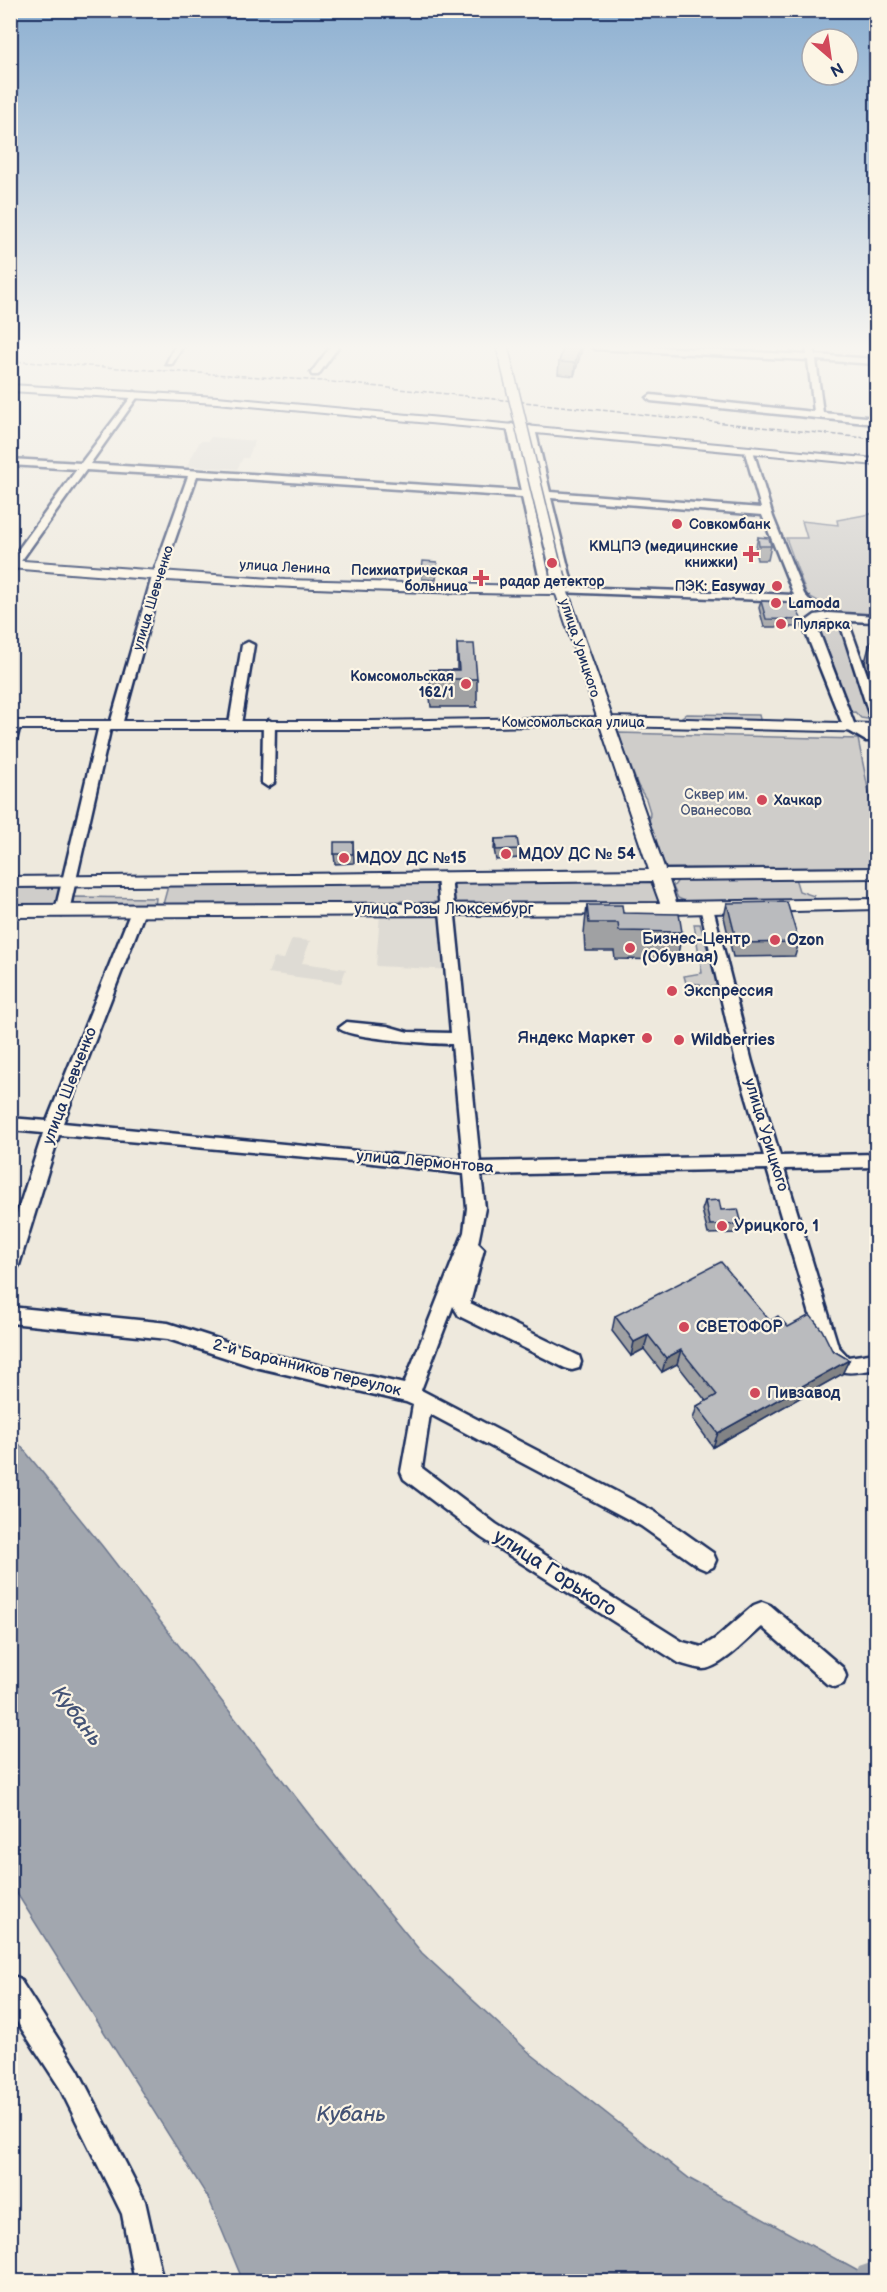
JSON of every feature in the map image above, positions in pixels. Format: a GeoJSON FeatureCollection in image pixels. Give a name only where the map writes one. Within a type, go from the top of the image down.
{"type":"FeatureCollection","features":[{"type":"Feature","properties":{"kind":"main road","name":"улица Урицкого"},"geometry":{"type":"LineString","coordinates":[[527,453],[559,590],[670,908]]}},
{"type":"Feature","properties":{"kind":"main road"},"geometry":{"type":"LineString","coordinates":[[788,453],[876,462]]}},
{"type":"Feature","properties":{"kind":"main road","name":"улица Ленина"},"geometry":{"type":"LineString","coordinates":[[11,566],[157,577],[374,586],[559,590]]}},
{"type":"Feature","properties":{"kind":"main road","name":"Комсомольская улица"},"geometry":{"type":"LineString","coordinates":[[12,725],[604,721],[876,730]]}},
{"type":"Feature","properties":{"kind":"main road","name":"улица Розы Люксембург"},"geometry":{"type":"LineString","coordinates":[[10,882],[876,873]]}},
{"type":"Feature","properties":{"kind":"main road","name":"улица Розы Люксембург"},"geometry":{"type":"LineString","coordinates":[[10,911],[707,908],[876,904]]}},
{"type":"Feature","properties":{"kind":"street"},"geometry":{"type":"LineString","coordinates":[[11,566],[96,453]]}},
{"type":"Feature","properties":{"kind":"street","name":"улица Урицкого"},"geometry":{"type":"LineString","coordinates":[[517,453],[526,494],[559,590]]}},
{"type":"Feature","properties":{"kind":"street","name":"улица Урицкого"},"geometry":{"type":"LineString","coordinates":[[535,453],[545,495],[559,590]]}},
{"type":"Feature","properties":{"kind":"street"},"geometry":{"type":"LineString","coordinates":[[750,453],[767,512],[799,595],[808,605]]}},
{"type":"Feature","properties":{"kind":"street"},"geometry":{"type":"LineString","coordinates":[[10,462],[545,495],[767,512]]}},
{"type":"Feature","properties":{"kind":"street","name":"улица Шевченко"},"geometry":{"type":"LineString","coordinates":[[62,911],[67,881],[110,725],[157,577],[194,472]]}},
{"type":"Feature","properties":{"kind":"street","name":"улица Ленина"},"geometry":{"type":"LineString","coordinates":[[559,590],[792,598],[838,617]]}},
{"type":"Feature","properties":{"kind":"street"},"geometry":{"type":"LineString","coordinates":[[838,617],[846,625],[876,717]]}},
{"type":"Feature","properties":{"kind":"street"},"geometry":{"type":"LineString","coordinates":[[850,728],[810,623],[814,618],[876,619]]}},
{"type":"Feature","properties":{"kind":"street"},"geometry":{"type":"LineString","coordinates":[[235,724],[248,645]]}},
{"type":"Feature","properties":{"kind":"street"},"geometry":{"type":"LineString","coordinates":[[268,783],[269,724]]}},
{"type":"Feature","properties":{"kind":"street","name":"Комсомольская улица"},"geometry":{"type":"LineString","coordinates":[[10,741],[12,725]]}},
{"type":"Feature","properties":{"kind":"street","name":"улица Горького"},"geometry":{"type":"LineString","coordinates":[[444,877],[477,1209],[469,1241],[417,1398],[411,1472],[489,1531],[679,1652],[704,1658],[723,1647],[762,1612],[835,1676]]}},
{"type":"Feature","properties":{"kind":"street","name":"улица Урицкого"},"geometry":{"type":"LineString","coordinates":[[707,908],[731,1015],[828,1349],[835,1359],[846,1366],[876,1361]]}},
{"type":"Feature","properties":{"kind":"street","name":"улица Шевченко"},"geometry":{"type":"LineString","coordinates":[[10,1265],[53,1127],[138,911]]}},
{"type":"Feature","properties":{"kind":"street"},"geometry":{"type":"LineString","coordinates":[[347,1028],[387,1032],[408,1038],[461,1039]]}},
{"type":"Feature","properties":{"kind":"street","name":"улица Лермонтова"},"geometry":{"type":"LineString","coordinates":[[10,1124],[474,1169],[876,1160]]}},
{"type":"Feature","properties":{"kind":"street","name":"улица Горького"},"geometry":{"type":"LineString","coordinates":[[469,1241],[476,1248],[461,1304],[465,1311],[572,1362]]}},
{"type":"Feature","properties":{"kind":"street","name":"2-й Баранников переулок"},"geometry":{"type":"LineString","coordinates":[[10,1315],[168,1331],[255,1359],[417,1398],[648,1519],[706,1560]]}},
{"type":"Feature","properties":{"kind":"street"},"geometry":{"type":"LineString","coordinates":[[10,1987],[69,2079],[135,2211],[149,2282]]}},
{"type":"Feature","properties":{"kind":"shaded area"},"geometry":{"type":"Polygon","coordinates":[[[194,453],[250,453],[248,458],[243,458],[237,469],[187,466],[194,453]]]}},
{"type":"Feature","properties":{"kind":"shaded area"},"geometry":{"type":"Polygon","coordinates":[[[380,913],[447,913],[453,970],[376,966],[380,913]]]}},
{"type":"Feature","properties":{"kind":"shaded area"},"geometry":{"type":"Polygon","coordinates":[[[292,939],[310,941],[302,963],[346,969],[341,983],[268,973],[274,958],[284,959],[292,939]]]}},
{"type":"Feature","properties":{"kind":"green space"},"geometry":{"type":"Polygon","coordinates":[[[876,513],[876,618],[843,615],[807,595],[786,538],[807,538],[802,521],[838,525],[837,520],[876,513]]]}},
{"type":"Feature","properties":{"kind":"green space"},"geometry":{"type":"Polygon","coordinates":[[[814,625],[844,628],[874,720],[861,718],[855,712],[849,713],[814,625]]]}},
{"type":"Feature","properties":{"kind":"green space"},"geometry":{"type":"Polygon","coordinates":[[[686,714],[759,715],[761,723],[684,720],[682,717],[686,714]]]}},
{"type":"Feature","properties":{"kind":"green space","name":"Сквер им. Ованесова"},"geometry":{"type":"Polygon","coordinates":[[[618,733],[858,739],[876,828],[876,867],[666,868],[649,825],[650,812],[646,799],[638,786],[618,733]]]}},
{"type":"Feature","properties":{"kind":"green space"},"geometry":{"type":"Polygon","coordinates":[[[795,878],[799,891],[814,896],[814,901],[687,902],[678,898],[673,887],[679,879],[795,878]]]}},
{"type":"Feature","properties":{"kind":"green space"},"geometry":{"type":"Polygon","coordinates":[[[652,880],[660,902],[454,905],[454,882],[652,880]]]}},
{"type":"Feature","properties":{"kind":"green space"},"geometry":{"type":"Polygon","coordinates":[[[439,882],[439,904],[408,905],[403,901],[162,908],[168,886],[439,882]]]}},
{"type":"Feature","properties":{"kind":"green space"},"geometry":{"type":"Polygon","coordinates":[[[11,888],[61,888],[58,908],[11,908],[11,888]]]}},
{"type":"Feature","properties":{"kind":"green space"},"geometry":{"type":"Polygon","coordinates":[[[73,897],[156,898],[155,908],[79,908],[74,904],[73,897]]]}},
{"type":"Feature","properties":{"kind":"green space"},"geometry":{"type":"Polygon","coordinates":[[[694,924],[700,924],[718,985],[702,990],[700,984],[686,983],[684,976],[702,973],[694,924]]]}},
{"type":"Feature","properties":{"kind":"water","name":"Кубань"},"geometry":{"type":"Polygon","coordinates":[[[11,1434],[103,1547],[311,1817],[422,1953],[531,2054],[690,2179],[876,2281],[243,2281],[209,2199],[11,1884],[11,1434]]]}},
{"type":"Feature","properties":{"kind":"building"},"geometry":{"type":"Polygon","coordinates":[[[758,537],[769,538],[771,546],[759,546],[758,537]]]}},
{"type":"Feature","properties":{"kind":"building"},"geometry":{"type":"Polygon","coordinates":[[[423,561],[437,562],[436,571],[422,570],[423,561]]]}},
{"type":"Feature","properties":{"kind":"building"},"geometry":{"type":"Polygon","coordinates":[[[761,601],[793,603],[802,620],[766,619],[761,601]]]}},
{"type":"Feature","properties":{"kind":"building"},"geometry":{"type":"Polygon","coordinates":[[[870,643],[876,643],[876,664],[870,643]]]}},
{"type":"Feature","properties":{"kind":"building"},"geometry":{"type":"Polygon","coordinates":[[[457,644],[474,644],[477,679],[431,679],[430,670],[459,670],[457,644]]]}},
{"type":"Feature","properties":{"kind":"building"},"geometry":{"type":"Polygon","coordinates":[[[517,838],[519,849],[496,850],[495,839],[517,838]]]}},
{"type":"Feature","properties":{"kind":"building"},"geometry":{"type":"Polygon","coordinates":[[[334,842],[353,842],[353,854],[334,854],[334,842]]]}},
{"type":"Feature","properties":{"kind":"building"},"geometry":{"type":"Polygon","coordinates":[[[787,902],[799,942],[737,943],[727,903],[787,902]]]}},
{"type":"Feature","properties":{"kind":"building"},"geometry":{"type":"Polygon","coordinates":[[[587,905],[622,905],[623,913],[679,914],[682,932],[619,931],[618,923],[589,923],[587,905]]]}},
{"type":"Feature","properties":{"kind":"building"},"geometry":{"type":"Polygon","coordinates":[[[719,1200],[721,1210],[738,1209],[742,1224],[710,1225],[705,1201],[719,1200]]]}},
{"type":"Feature","properties":{"kind":"building"},"geometry":{"type":"Polygon","coordinates":[[[721,1262],[770,1321],[778,1316],[788,1327],[810,1315],[822,1330],[832,1350],[849,1360],[718,1433],[697,1406],[717,1395],[681,1350],[666,1358],[648,1335],[634,1342],[615,1316],[721,1262]]]}},
{"type":"Feature","properties":{"kind":"waterway"},"geometry":{"type":"LineString","coordinates":[[866,2274],[876,2271]]}},
{"type":"Feature","properties":{"kind":"place","name":"Совкомбанк"},"geometry":{"type":"Point","coordinates":[677,524]}},
{"type":"Feature","properties":{"kind":"place","name":"КМЦПЭ (медицинские книжки)"},"geometry":{"type":"Point","coordinates":[751,554]}},
{"type":"Feature","properties":{"kind":"place","name":"радар детектор"},"geometry":{"type":"Point","coordinates":[552,563]}},
{"type":"Feature","properties":{"kind":"place","name":"Психиатрическая больница"},"geometry":{"type":"Point","coordinates":[481,578]}},
{"type":"Feature","properties":{"kind":"place","name":"ПЭК: Easyway"},"geometry":{"type":"Point","coordinates":[777,586]}},
{"type":"Feature","properties":{"kind":"place","name":"Lamoda"},"geometry":{"type":"Point","coordinates":[776,603]}},
{"type":"Feature","properties":{"kind":"place","name":"Пулярка"},"geometry":{"type":"Point","coordinates":[781,624]}},
{"type":"Feature","properties":{"kind":"place","name":"Комсомольская 162/1"},"geometry":{"type":"Point","coordinates":[466,684]}},
{"type":"Feature","properties":{"kind":"place","name":"Хачкар"},"geometry":{"type":"Point","coordinates":[762,800]}},
{"type":"Feature","properties":{"kind":"place","name":"МДОУ ДС № 54"},"geometry":{"type":"Point","coordinates":[506,854]}},
{"type":"Feature","properties":{"kind":"place","name":"МДОУ ДС №15"},"geometry":{"type":"Point","coordinates":[344,858]}},
{"type":"Feature","properties":{"kind":"place","name":"Ozon"},"geometry":{"type":"Point","coordinates":[775,940]}},
{"type":"Feature","properties":{"kind":"place","name":"Бизнес-Центр (Обувная)"},"geometry":{"type":"Point","coordinates":[630,948]}},
{"type":"Feature","properties":{"kind":"place","name":"Экспрессия"},"geometry":{"type":"Point","coordinates":[672,991]}},
{"type":"Feature","properties":{"kind":"place","name":"Яндекс Маркет"},"geometry":{"type":"Point","coordinates":[647,1038]}},
{"type":"Feature","properties":{"kind":"place","name":"Wildberries"},"geometry":{"type":"Point","coordinates":[679,1040]}},
{"type":"Feature","properties":{"kind":"place","name":"Урицкого, 1"},"geometry":{"type":"Point","coordinates":[722,1226]}},
{"type":"Feature","properties":{"kind":"place","name":"СВЕТОФОР"},"geometry":{"type":"Point","coordinates":[684,1327]}},
{"type":"Feature","properties":{"kind":"place","name":"Пивзавод"},"geometry":{"type":"Point","coordinates":[755,1393]}}]}
